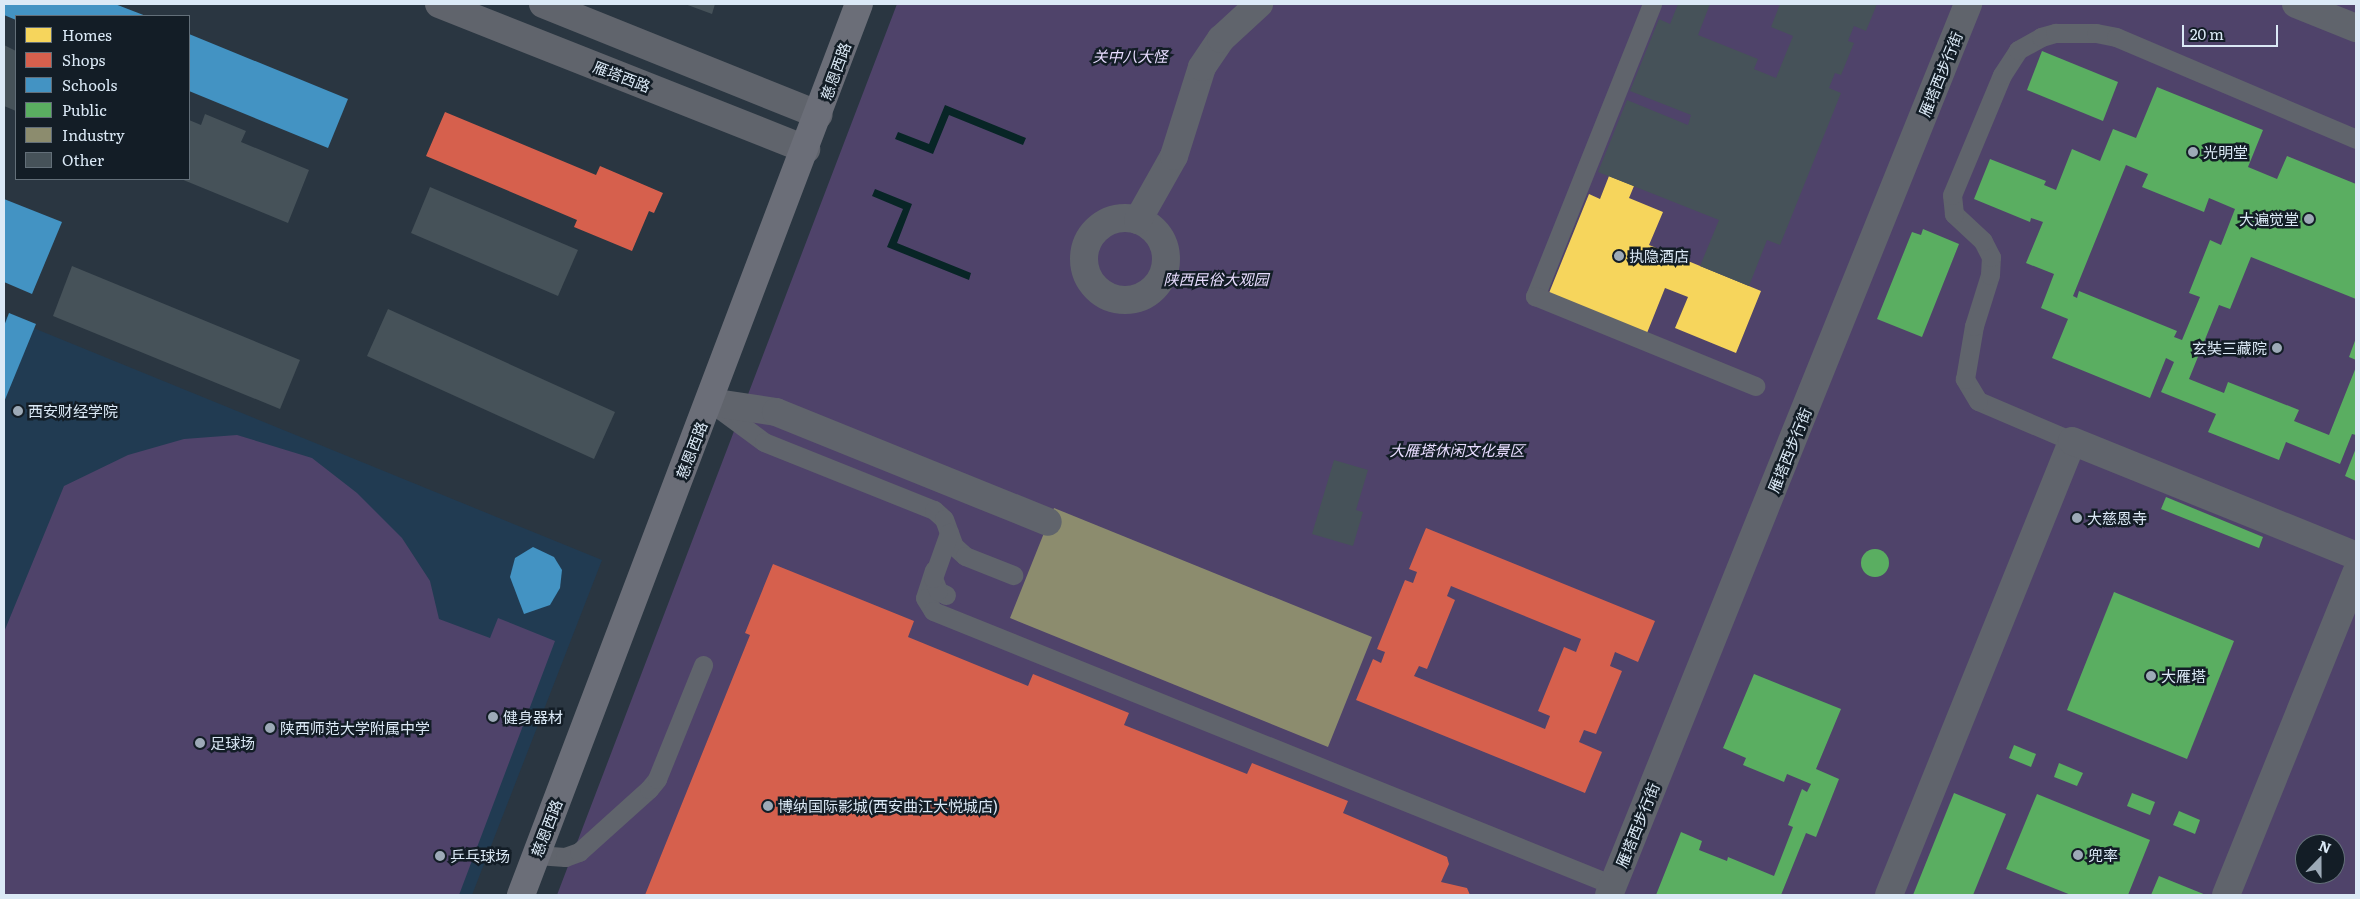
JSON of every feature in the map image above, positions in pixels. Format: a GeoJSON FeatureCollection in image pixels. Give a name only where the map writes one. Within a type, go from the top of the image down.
{"type":"FeatureCollection","features":[{"type":"Feature","properties":{"kind":"main road","name":"慈恩西路"},"geometry":{"type":"LineString","coordinates":[[521,895],[860,4]]}},
{"type":"Feature","properties":{"kind":"street","name":"雁塔西路"},"geometry":{"type":"LineString","coordinates":[[438,4],[806,149]]}},
{"type":"Feature","properties":{"kind":"street"},"geometry":{"type":"LineString","coordinates":[[543,4],[819,114]]}},
{"type":"Feature","properties":{"kind":"street"},"geometry":{"type":"LineString","coordinates":[[1138,220],[1174,156],[1202,67],[1221,39],[1260,4]]}},
{"type":"Feature","properties":{"kind":"street","name":"雁塔西步行街"},"geometry":{"type":"LineString","coordinates":[[1611,890],[1968,4]]}},
{"type":"Feature","properties":{"kind":"street"},"geometry":{"type":"LineString","coordinates":[[2296,4],[2356,28]]}},
{"type":"Feature","properties":{"kind":"street"},"geometry":{"type":"LineString","coordinates":[[710,402],[776,412],[1048,522]]}},
{"type":"Feature","properties":{"kind":"street"},"geometry":{"type":"LineString","coordinates":[[1888,895],[2072,441],[2356,556]]}},
{"type":"Feature","properties":{"kind":"street"},"geometry":{"type":"LineString","coordinates":[[2226,895],[2356,573]]}},
{"type":"Feature","properties":{"kind":"lane"},"geometry":{"type":"LineString","coordinates":[[1652,4],[1535,296],[1755,386]]}},
{"type":"Feature","properties":{"kind":"lane"},"geometry":{"type":"LineString","coordinates":[[2072,441],[1978,401],[1965,379],[1974,326],[1990,275],[1991,257],[1983,241],[1954,214],[1952,195],[2002,74],[2018,50],[2041,37],[2055,33],[2096,33],[2116,37],[2356,139]]}},
{"type":"Feature","properties":{"kind":"lane"},"geometry":{"type":"LineString","coordinates":[[710,402],[764,442],[934,510],[944,520],[954,546],[965,556],[1013,575]]}},
{"type":"Feature","properties":{"kind":"lane"},"geometry":{"type":"LineString","coordinates":[[950,533],[934,570],[925,598],[933,611],[1611,890]]}},
{"type":"Feature","properties":{"kind":"lane"},"geometry":{"type":"LineString","coordinates":[[934,570],[934,585],[946,595]]}},
{"type":"Feature","properties":{"kind":"lane"},"geometry":{"type":"LineString","coordinates":[[536,855],[565,858],[580,852],[649,789],[657,779],[703,665]]}},
{"type":"Feature","properties":{"kind":"shaded area"},"geometry":{"type":"Polygon","coordinates":[[[945,105],[1026,138],[1023,145],[949,115],[933,154],[895,139],[898,132],[929,144],[945,105]]]}},
{"type":"Feature","properties":{"kind":"shaded area"},"geometry":{"type":"Polygon","coordinates":[[[875,189],[912,204],[897,243],[971,273],[969,280],[887,247],[903,209],[872,196],[875,189]]]}},
{"type":"Feature","properties":{"kind":"shaded area","name":"陕西师范大学附属中学"},"geometry":{"type":"Polygon","coordinates":[[[4,316],[602,560],[472,895],[4,895],[4,316]]]}},
{"type":"Feature","properties":{"kind":"green space","name":"大雁塔休闲文化景区"},"geometry":{"type":"Polygon","coordinates":[[[897,4],[2356,4],[2356,895],[557,895],[897,4]]]}},
{"type":"Feature","properties":{"kind":"green space","name":"陕西师范大学附属中学"},"geometry":{"type":"Polygon","coordinates":[[[237,435],[312,458],[357,493],[402,538],[430,581],[439,619],[490,638],[498,618],[555,641],[459,895],[4,895],[4,632],[64,486],[128,455],[184,439],[237,435]]]}},
{"type":"Feature","properties":{"kind":"building: Homes","name":"执隐酒店"},"geometry":{"type":"Polygon","coordinates":[[[1609,176],[1634,186],[1629,198],[1663,212],[1649,245],[1761,291],[1736,353],[1675,328],[1688,297],[1665,288],[1647,333],[1549,293],[1589,194],[1600,199],[1609,176]]]}},
{"type":"Feature","properties":{"kind":"building: Shops"},"geometry":{"type":"Polygon","coordinates":[[[445,112],[596,175],[600,166],[663,193],[654,213],[649,211],[632,251],[574,227],[577,220],[426,156],[445,112]]]}},
{"type":"Feature","properties":{"kind":"building: Shops"},"geometry":{"type":"Polygon","coordinates":[[[1426,528],[1655,621],[1638,662],[1615,652],[1610,666],[1622,671],[1596,734],[1584,730],[1579,742],[1602,752],[1585,793],[1356,700],[1373,659],[1381,663],[1385,652],[1377,649],[1405,580],[1413,583],[1417,572],[1409,569],[1426,528]],[[1451,586],[1447,596],[1455,600],[1427,669],[1419,666],[1414,676],[1545,729],[1550,716],[1538,711],[1564,647],[1576,652],[1581,639],[1451,586]]]}},
{"type":"Feature","properties":{"kind":"building: Shops"},"geometry":{"type":"Polygon","coordinates":[[[773,564],[914,621],[908,637],[1028,686],[1033,674],[1129,713],[1124,725],[1247,774],[1252,763],[1348,801],[1343,813],[1447,857],[1449,864],[1441,882],[1467,888],[1470,895],[645,895],[750,635],[745,633],[773,564]]]}},
{"type":"Feature","properties":{"kind":"building: Schools"},"geometry":{"type":"Polygon","coordinates":[[[4,4],[115,4],[143,15],[15,15],[15,20],[4,15],[4,4]]]}},
{"type":"Feature","properties":{"kind":"building: Schools"},"geometry":{"type":"Polygon","coordinates":[[[190,34],[348,99],[328,148],[190,91],[190,34]]]}},
{"type":"Feature","properties":{"kind":"building: Schools"},"geometry":{"type":"Polygon","coordinates":[[[4,199],[62,222],[32,294],[4,282],[4,199]]]}},
{"type":"Feature","properties":{"kind":"building: Schools"},"geometry":{"type":"Polygon","coordinates":[[[9,313],[36,324],[4,402],[4,326],[9,313]]]}},
{"type":"Feature","properties":{"kind":"building: Schools"},"geometry":{"type":"Polygon","coordinates":[[[533,547],[554,557],[562,570],[560,588],[550,605],[524,614],[510,577],[515,558],[533,547]]]}},
{"type":"Feature","properties":{"kind":"building: Public"},"geometry":{"type":"Polygon","coordinates":[[[2042,51],[2118,82],[2103,121],[2027,90],[2042,51]]]}},
{"type":"Feature","properties":{"kind":"building: Public"},"geometry":{"type":"Polygon","coordinates":[[[2157,87],[2263,130],[2248,167],[2277,179],[2287,156],[2356,184],[2356,299],[2251,257],[2230,309],[2219,305],[2189,379],[2224,393],[2228,382],[2299,410],[2294,421],[2329,435],[2356,367],[2356,435],[2352,434],[2340,464],[2286,442],[2279,460],[2208,432],[2216,414],[2161,392],[2174,362],[2166,358],[2150,398],[2052,358],[2068,319],[2041,308],[2054,274],[2026,263],[2043,222],[2031,218],[2030,222],[1974,199],[1990,159],[2046,181],[2044,185],[2056,190],[2072,149],[2100,161],[2113,129],[2136,138],[2157,87]],[[2126,165],[2073,296],[2077,298],[2079,291],[2177,331],[2174,337],[2182,340],[2200,297],[2189,293],[2210,240],[2221,245],[2235,209],[2209,198],[2204,212],[2142,187],[2148,174],[2126,165]]]}},
{"type":"Feature","properties":{"kind":"building: Public"},"geometry":{"type":"Polygon","coordinates":[[[1923,229],[1959,244],[1922,337],[1877,319],[1912,232],[1921,235],[1923,229]]]}},
{"type":"Feature","properties":{"kind":"building: Public"},"geometry":{"type":"Polygon","coordinates":[[[2356,338],[2356,360],[2349,357],[2356,338]]]}},
{"type":"Feature","properties":{"kind":"building: Public"},"geometry":{"type":"Polygon","coordinates":[[[2356,448],[2356,481],[2345,476],[2356,448]]]}},
{"type":"Feature","properties":{"kind":"building: Public"},"geometry":{"type":"Polygon","coordinates":[[[2166,497],[2263,537],[2259,548],[2161,509],[2166,497]]]}},
{"type":"Feature","properties":{"kind":"building: Public"},"geometry":{"type":"Polygon","coordinates":[[[1875,549],[1885,553],[1889,563],[1885,573],[1875,577],[1865,573],[1861,563],[1865,553],[1875,549]]]}},
{"type":"Feature","properties":{"kind":"building: Public","name":"大雁塔"},"geometry":{"type":"Polygon","coordinates":[[[2114,592],[2234,641],[2187,759],[2067,710],[2114,592]]]}},
{"type":"Feature","properties":{"kind":"building: Public"},"geometry":{"type":"Polygon","coordinates":[[[1754,674],[1841,709],[1816,769],[1839,779],[1816,837],[1806,833],[1781,895],[1656,895],[1681,832],[1702,841],[1699,850],[1727,861],[1728,857],[1774,876],[1793,827],[1788,825],[1802,789],[1807,792],[1811,784],[1787,774],[1784,782],[1743,765],[1746,758],[1723,748],[1754,674]]]}},
{"type":"Feature","properties":{"kind":"building: Public"},"geometry":{"type":"Polygon","coordinates":[[[2014,745],[2036,754],[2031,767],[2009,758],[2014,745]]]}},
{"type":"Feature","properties":{"kind":"building: Public"},"geometry":{"type":"Polygon","coordinates":[[[2059,763],[2083,773],[2077,786],[2054,777],[2059,763]]]}},
{"type":"Feature","properties":{"kind":"building: Public"},"geometry":{"type":"Polygon","coordinates":[[[1954,793],[2006,814],[1973,895],[1913,895],[1954,793]]]}},
{"type":"Feature","properties":{"kind":"building: Public"},"geometry":{"type":"Polygon","coordinates":[[[2132,793],[2155,802],[2150,815],[2127,806],[2132,793]]]}},
{"type":"Feature","properties":{"kind":"building: Public","name":"兜率"},"geometry":{"type":"Polygon","coordinates":[[[2037,794],[2150,840],[2128,895],[2071,895],[2006,869],[2037,794]]]}},
{"type":"Feature","properties":{"kind":"building: Public"},"geometry":{"type":"Polygon","coordinates":[[[2179,811],[2200,820],[2195,834],[2173,825],[2179,811]]]}},
{"type":"Feature","properties":{"kind":"building: Public"},"geometry":{"type":"Polygon","coordinates":[[[2159,876],[2206,895],[2151,895],[2159,876]]]}},
{"type":"Feature","properties":{"kind":"building: Industry"},"geometry":{"type":"Polygon","coordinates":[[[1054,508],[1372,637],[1328,747],[1010,618],[1054,508]]]}},
{"type":"Feature","properties":{"kind":"building: Other"},"geometry":{"type":"Polygon","coordinates":[[[685,4],[715,4],[712,14],[685,4]]]}},
{"type":"Feature","properties":{"kind":"building: Other"},"geometry":{"type":"Polygon","coordinates":[[[1678,4],[1710,4],[1698,35],[1758,59],[1754,69],[1776,78],[1793,36],[1771,27],[1780,4],[1877,4],[1866,31],[1854,26],[1848,41],[1854,43],[1841,75],[1835,73],[1829,88],[1841,93],[1780,245],[1767,240],[1749,286],[1700,266],[1719,220],[1598,172],[1627,100],[1688,125],[1691,115],[1630,91],[1659,19],[1670,24],[1678,4]]]}},
{"type":"Feature","properties":{"kind":"building: Other"},"geometry":{"type":"Polygon","coordinates":[[[4,45],[15,50],[15,111],[4,106],[4,45]]]}},
{"type":"Feature","properties":{"kind":"building: Other"},"geometry":{"type":"Polygon","coordinates":[[[205,114],[246,131],[241,142],[309,170],[288,223],[183,180],[190,180],[190,120],[201,125],[205,114]]]}},
{"type":"Feature","properties":{"kind":"building: Other"},"geometry":{"type":"Polygon","coordinates":[[[430,187],[578,250],[558,296],[411,233],[430,187]]]}},
{"type":"Feature","properties":{"kind":"building: Other"},"geometry":{"type":"Polygon","coordinates":[[[72,266],[300,360],[280,409],[53,316],[72,266]]]}},
{"type":"Feature","properties":{"kind":"building: Other"},"geometry":{"type":"Polygon","coordinates":[[[388,309],[615,412],[594,459],[367,356],[388,309]]]}},
{"type":"Feature","properties":{"kind":"building: Other"},"geometry":{"type":"Polygon","coordinates":[[[1334,460],[1368,470],[1356,510],[1363,512],[1353,546],[1312,534],[1334,460]]]}},
{"type":"Feature","properties":{"kind":"place","name":"光明堂"},"geometry":{"type":"Point","coordinates":[2193,152]}},
{"type":"Feature","properties":{"kind":"place","name":"大遍觉堂"},"geometry":{"type":"Point","coordinates":[2309,219]}},
{"type":"Feature","properties":{"kind":"place","name":"执隐酒店"},"geometry":{"type":"Point","coordinates":[1619,256]}},
{"type":"Feature","properties":{"kind":"place","name":"玄奘三藏院"},"geometry":{"type":"Point","coordinates":[2277,348]}},
{"type":"Feature","properties":{"kind":"place","name":"西安财经学院"},"geometry":{"type":"Point","coordinates":[18,411]}},
{"type":"Feature","properties":{"kind":"place","name":"大慈恩寺"},"geometry":{"type":"Point","coordinates":[2077,518]}},
{"type":"Feature","properties":{"kind":"place","name":"大雁塔"},"geometry":{"type":"Point","coordinates":[2151,676]}},
{"type":"Feature","properties":{"kind":"place","name":"健身器材"},"geometry":{"type":"Point","coordinates":[493,717]}},
{"type":"Feature","properties":{"kind":"place","name":"陕西师范大学附属中学"},"geometry":{"type":"Point","coordinates":[270,728]}},
{"type":"Feature","properties":{"kind":"place","name":"足球场"},"geometry":{"type":"Point","coordinates":[200,743]}},
{"type":"Feature","properties":{"kind":"place","name":"博纳国际影城(西安曲江大悦城店)"},"geometry":{"type":"Point","coordinates":[768,806]}},
{"type":"Feature","properties":{"kind":"place","name":"兜率"},"geometry":{"type":"Point","coordinates":[2078,855]}},
{"type":"Feature","properties":{"kind":"place","name":"乒乓球场"},"geometry":{"type":"Point","coordinates":[440,856]}},
{"type":"Feature","properties":{"kind":"park label","name":"关中八大怪"},"geometry":{"type":"Point","coordinates":[1130,56]}},
{"type":"Feature","properties":{"kind":"park label","name":"陕西民俗大观园"},"geometry":{"type":"Point","coordinates":[1216,279]}}]}
